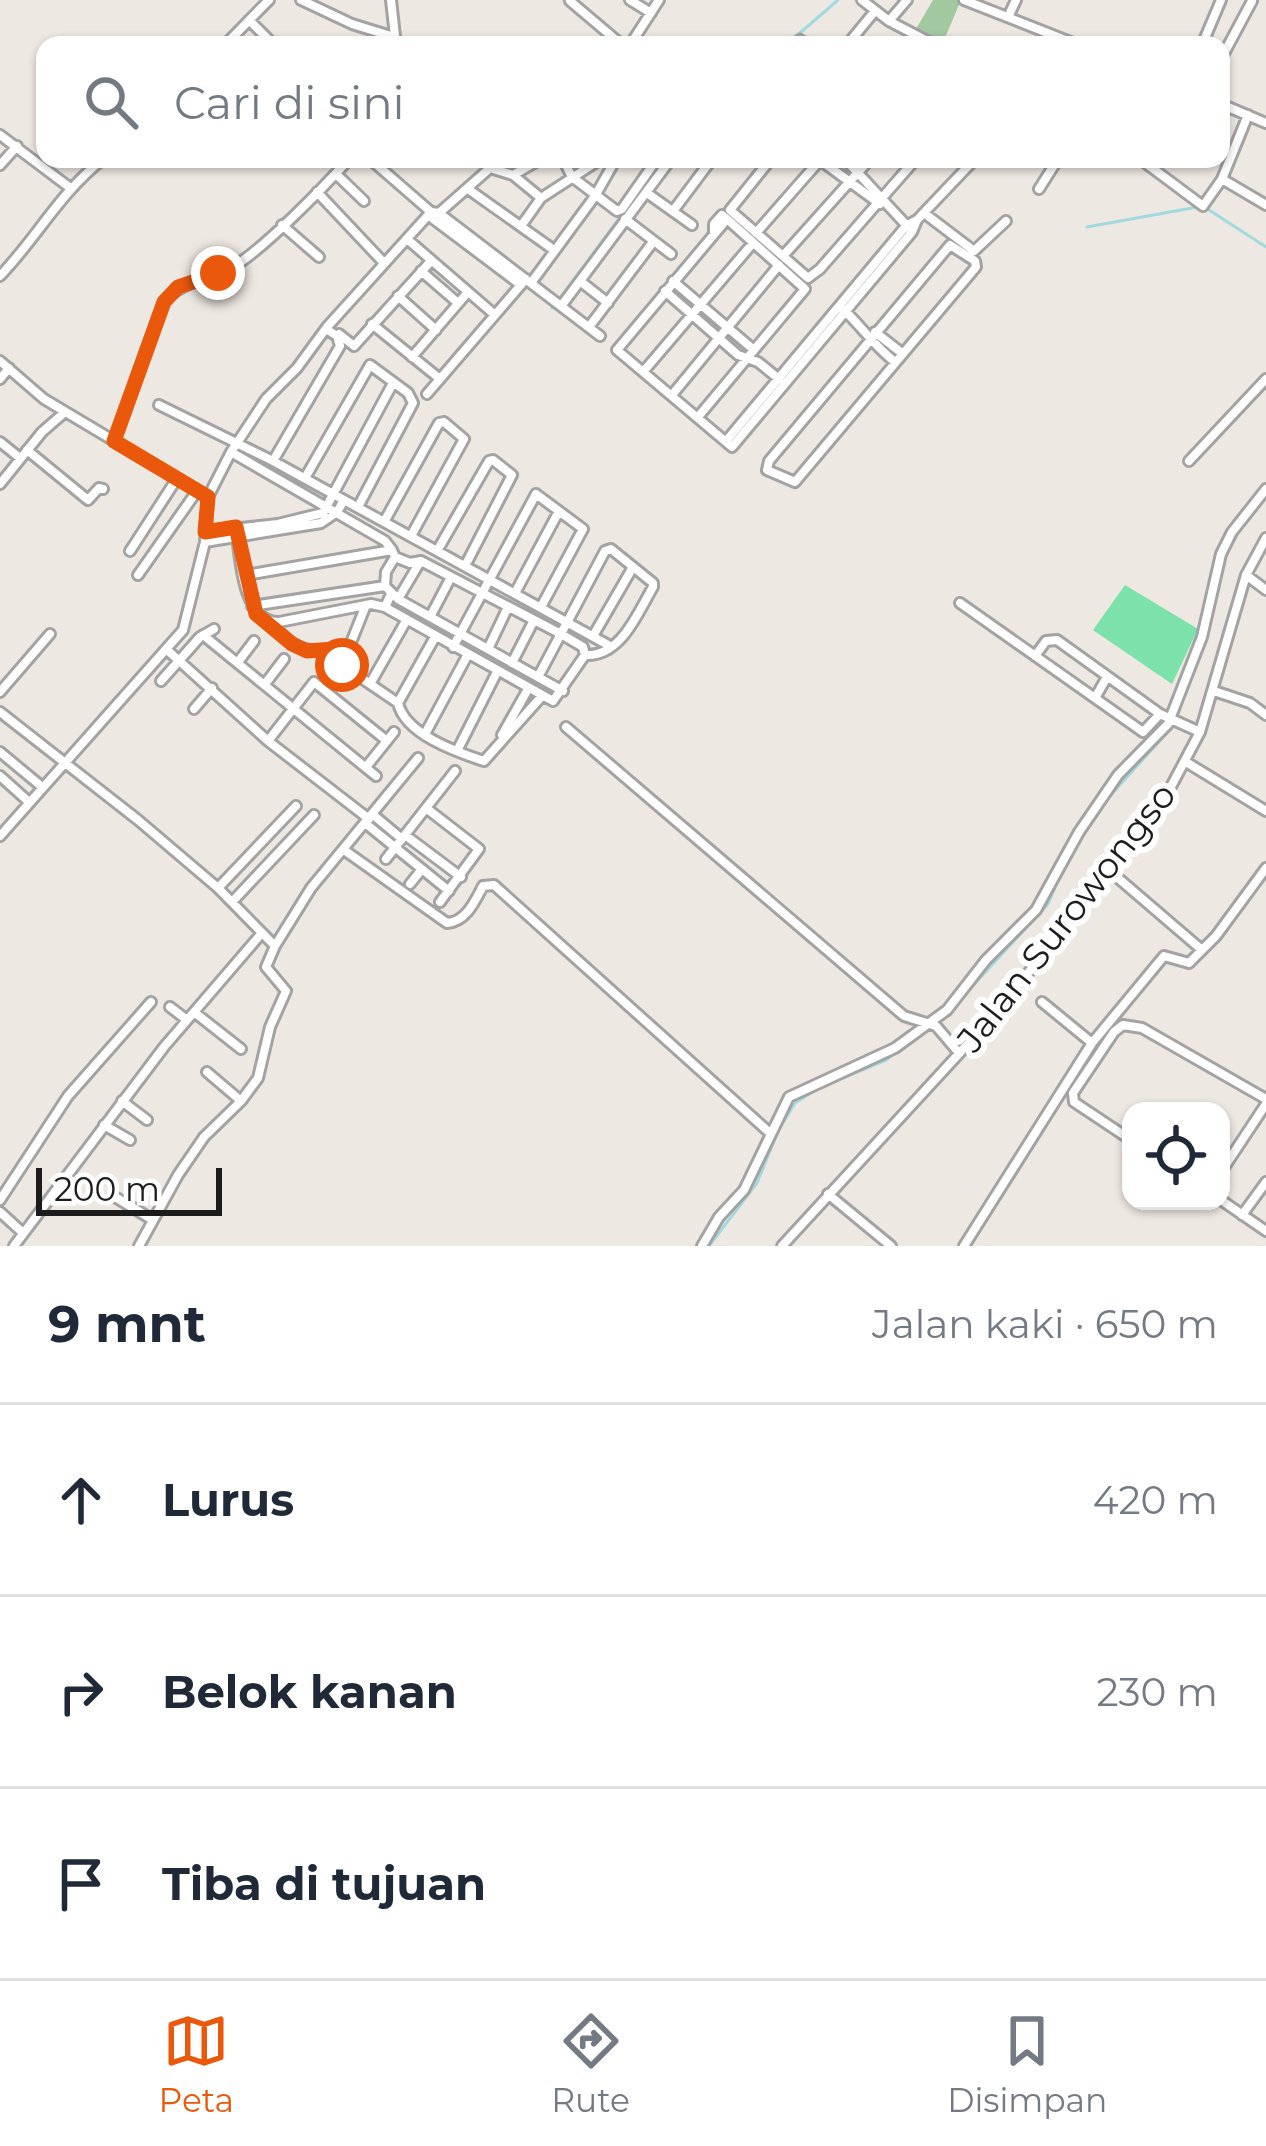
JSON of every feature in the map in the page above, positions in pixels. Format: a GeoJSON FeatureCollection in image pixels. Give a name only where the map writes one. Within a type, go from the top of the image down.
{"type":"FeatureCollection","features":[{"type":"Feature","properties":{"kind":"street"},"geometry":{"type":"LineString","coordinates":[[234,36],[268,0]]}},
{"type":"Feature","properties":{"kind":"street"},"geometry":{"type":"LineString","coordinates":[[301,0],[382,36]]}},
{"type":"Feature","properties":{"kind":"street"},"geometry":{"type":"LineString","coordinates":[[391,0],[395,36]]}},
{"type":"Feature","properties":{"kind":"street"},"geometry":{"type":"LineString","coordinates":[[630,0],[652,13]]}},
{"type":"Feature","properties":{"kind":"street"},"geometry":{"type":"LineString","coordinates":[[635,36],[659,0]]}},
{"type":"Feature","properties":{"kind":"street"},"geometry":{"type":"LineString","coordinates":[[862,0],[917,36]]}},
{"type":"Feature","properties":{"kind":"street"},"geometry":{"type":"LineString","coordinates":[[889,21],[907,0]]}},
{"type":"Feature","properties":{"kind":"street"},"geometry":{"type":"LineString","coordinates":[[1007,17],[1016,0]]}},
{"type":"Feature","properties":{"kind":"street"},"geometry":{"type":"LineString","coordinates":[[1206,36],[1221,0]]}},
{"type":"Feature","properties":{"kind":"street"},"geometry":{"type":"LineString","coordinates":[[570,1],[616,36]]}},
{"type":"Feature","properties":{"kind":"street"},"geometry":{"type":"LineString","coordinates":[[968,1],[1056,36]]}},
{"type":"Feature","properties":{"kind":"street"},"geometry":{"type":"LineString","coordinates":[[1230,42],[1252,1]]}},
{"type":"Feature","properties":{"kind":"street"},"geometry":{"type":"LineString","coordinates":[[854,36],[875,11]]}},
{"type":"Feature","properties":{"kind":"street"},"geometry":{"type":"LineString","coordinates":[[249,20],[265,36]]}},
{"type":"Feature","properties":{"kind":"street"},"geometry":{"type":"LineString","coordinates":[[1230,108],[1266,123]]}},
{"type":"Feature","properties":{"kind":"street"},"geometry":{"type":"LineString","coordinates":[[1230,160],[1248,116]]}},
{"type":"Feature","properties":{"kind":"street"},"geometry":{"type":"LineString","coordinates":[[0,135],[36,161]]}},
{"type":"Feature","properties":{"kind":"street"},"geometry":{"type":"LineString","coordinates":[[0,165],[17,146]]}},
{"type":"Feature","properties":{"kind":"street"},"geometry":{"type":"LineString","coordinates":[[45,168],[69,187]]}},
{"type":"Feature","properties":{"kind":"street"},"geometry":{"type":"LineString","coordinates":[[0,276],[69,187],[93,168]]}},
{"type":"Feature","properties":{"kind":"street"},"geometry":{"type":"LineString","coordinates":[[114,441],[164,302],[178,287],[229,269],[342,168]]}},
{"type":"Feature","properties":{"kind":"street"},"geometry":{"type":"LineString","coordinates":[[380,168],[433,214],[600,336]]}},
{"type":"Feature","properties":{"kind":"street"},"geometry":{"type":"LineString","coordinates":[[0,836],[186,625],[205,537],[208,497],[266,398],[407,239],[490,168],[513,175],[541,198]]}},
{"type":"Feature","properties":{"kind":"street"},"geometry":{"type":"LineString","coordinates":[[513,175],[519,168]]}},
{"type":"Feature","properties":{"kind":"street"},"geometry":{"type":"LineString","coordinates":[[568,168],[595,196],[620,211],[651,168]]}},
{"type":"Feature","properties":{"kind":"street"},"geometry":{"type":"LineString","coordinates":[[521,226],[541,198],[586,168]]}},
{"type":"Feature","properties":{"kind":"street"},"geometry":{"type":"LineString","coordinates":[[427,394],[554,250],[611,168]]}},
{"type":"Feature","properties":{"kind":"street"},"geometry":{"type":"LineString","coordinates":[[562,305],[665,168]]}},
{"type":"Feature","properties":{"kind":"street"},"geometry":{"type":"LineString","coordinates":[[673,211],[705,168]]}},
{"type":"Feature","properties":{"kind":"street"},"geometry":{"type":"LineString","coordinates":[[755,238],[730,207],[763,168]]}},
{"type":"Feature","properties":{"kind":"street"},"geometry":{"type":"LineString","coordinates":[[643,372],[813,168]]}},
{"type":"Feature","properties":{"kind":"street"},"geometry":{"type":"LineString","coordinates":[[832,168],[881,200]]}},
{"type":"Feature","properties":{"kind":"street"},"geometry":{"type":"LineString","coordinates":[[853,168],[909,229]]}},
{"type":"Feature","properties":{"kind":"street"},"geometry":{"type":"LineString","coordinates":[[672,395],[860,168]]}},
{"type":"Feature","properties":{"kind":"street"},"geometry":{"type":"LineString","coordinates":[[781,261],[811,277],[908,168]]}},
{"type":"Feature","properties":{"kind":"street"},"geometry":{"type":"LineString","coordinates":[[698,417],[805,289],[781,261],[722,215],[714,224],[714,235],[617,350],[728,445],[734,446],[781,381],[966,168]]}},
{"type":"Feature","properties":{"kind":"street"},"geometry":{"type":"LineString","coordinates":[[1039,189],[1052,168]]}},
{"type":"Feature","properties":{"kind":"street"},"geometry":{"type":"LineString","coordinates":[[1152,168],[1203,206],[1227,168]]}},
{"type":"Feature","properties":{"kind":"street"},"geometry":{"type":"LineString","coordinates":[[336,174],[364,201]]}},
{"type":"Feature","properties":{"kind":"street"},"geometry":{"type":"LineString","coordinates":[[1222,179],[1266,206]]}},
{"type":"Feature","properties":{"kind":"street"},"geometry":{"type":"LineString","coordinates":[[468,189],[554,250]]}},
{"type":"Feature","properties":{"kind":"street"},"geometry":{"type":"LineString","coordinates":[[317,192],[384,263]]}},
{"type":"Feature","properties":{"kind":"street"},"geometry":{"type":"LineString","coordinates":[[647,193],[692,225]]}},
{"type":"Feature","properties":{"kind":"street"},"geometry":{"type":"LineString","coordinates":[[920,217],[974,251],[1006,221]]}},
{"type":"Feature","properties":{"kind":"street"},"geometry":{"type":"LineString","coordinates":[[625,219],[670,254]]}},
{"type":"Feature","properties":{"kind":"street"},"geometry":{"type":"LineString","coordinates":[[282,225],[319,257]]}},
{"type":"Feature","properties":{"kind":"street"},"geometry":{"type":"LineString","coordinates":[[407,239],[495,315]]}},
{"type":"Feature","properties":{"kind":"street"},"geometry":{"type":"LineString","coordinates":[[589,327],[653,242]]}},
{"type":"Feature","properties":{"kind":"street"},"geometry":{"type":"LineString","coordinates":[[950,245],[975,261],[976,267],[795,482],[767,470],[769,461],[871,335],[950,245]]}},
{"type":"Feature","properties":{"kind":"street"},"geometry":{"type":"LineString","coordinates":[[327,327],[353,346],[431,261]]}},
{"type":"Feature","properties":{"kind":"street"},"geometry":{"type":"LineString","coordinates":[[421,271],[458,304]]}},
{"type":"Feature","properties":{"kind":"street"},"geometry":{"type":"LineString","coordinates":[[580,281],[608,302]]}},
{"type":"Feature","properties":{"kind":"street"},"geometry":{"type":"LineString","coordinates":[[673,281],[754,349],[758,362]]}},
{"type":"Feature","properties":{"kind":"street"},"geometry":{"type":"LineString","coordinates":[[664,291],[746,360],[758,362],[781,381]]}},
{"type":"Feature","properties":{"kind":"street"},"geometry":{"type":"LineString","coordinates":[[412,356],[468,292]]}},
{"type":"Feature","properties":{"kind":"street"},"geometry":{"type":"LineString","coordinates":[[398,296],[436,330]]}},
{"type":"Feature","properties":{"kind":"street"},"geometry":{"type":"LineString","coordinates":[[843,309],[895,362]]}},
{"type":"Feature","properties":{"kind":"street"},"geometry":{"type":"LineString","coordinates":[[372,324],[440,379]]}},
{"type":"Feature","properties":{"kind":"street"},"geometry":{"type":"LineString","coordinates":[[273,461],[340,346],[327,327]]}},
{"type":"Feature","properties":{"kind":"street"},"geometry":{"type":"LineString","coordinates":[[871,335],[903,354]]}},
{"type":"Feature","properties":{"kind":"street"},"geometry":{"type":"LineString","coordinates":[[0,361],[65,412],[208,497]]}},
{"type":"Feature","properties":{"kind":"street"},"geometry":{"type":"LineString","coordinates":[[305,478],[370,365],[411,396],[412,407],[358,507]]}},
{"type":"Feature","properties":{"kind":"street"},"geometry":{"type":"LineString","coordinates":[[0,379],[9,368]]}},
{"type":"Feature","properties":{"kind":"street"},"geometry":{"type":"LineString","coordinates":[[1189,461],[1266,379]]}},
{"type":"Feature","properties":{"kind":"street"},"geometry":{"type":"LineString","coordinates":[[205,537],[321,523],[339,497],[393,383]]}},
{"type":"Feature","properties":{"kind":"street"},"geometry":{"type":"LineString","coordinates":[[159,405],[385,541],[393,553],[410,562],[421,561],[561,634],[583,647],[585,656],[554,701],[385,607],[366,605],[271,623]]}},
{"type":"Feature","properties":{"kind":"street"},"geometry":{"type":"LineString","coordinates":[[0,484],[65,412]]}},
{"type":"Feature","properties":{"kind":"street"},"geometry":{"type":"LineString","coordinates":[[384,522],[439,423],[444,422],[464,439],[411,536]]}},
{"type":"Feature","properties":{"kind":"street"},"geometry":{"type":"LineString","coordinates":[[0,442],[88,500],[103,489]]}},
{"type":"Feature","properties":{"kind":"street"},"geometry":{"type":"LineString","coordinates":[[234,448],[273,461],[610,646]]}},
{"type":"Feature","properties":{"kind":"street"},"geometry":{"type":"LineString","coordinates":[[437,551],[489,461],[494,460],[512,475],[465,566]]}},
{"type":"Feature","properties":{"kind":"street"},"geometry":{"type":"LineString","coordinates":[[130,550],[176,480]]}},
{"type":"Feature","properties":{"kind":"street"},"geometry":{"type":"LineString","coordinates":[[702,1246],[747,1185],[783,1105],[793,1095],[895,1048],[932,1025],[1036,910],[1079,832],[1118,775],[1175,718],[1202,638],[1221,554],[1266,489]]}},
{"type":"Feature","properties":{"kind":"street"},"geometry":{"type":"LineString","coordinates":[[138,575],[197,491]]}},
{"type":"Feature","properties":{"kind":"street"},"geometry":{"type":"LineString","coordinates":[[453,647],[535,495],[583,531],[541,608]]}},
{"type":"Feature","properties":{"kind":"street"},"geometry":{"type":"LineString","coordinates":[[515,593],[559,511]]}},
{"type":"Feature","properties":{"kind":"street"},"geometry":{"type":"LineString","coordinates":[[237,532],[252,606],[285,640],[307,651],[348,648]]}},
{"type":"Feature","properties":{"kind":"street","name":"Jalan Surowongso"},"geometry":{"type":"LineString","coordinates":[[785,1245],[1030,975],[1166,798],[1200,732],[1246,575],[1266,538]]}},
{"type":"Feature","properties":{"kind":"street"},"geometry":{"type":"LineString","coordinates":[[538,677],[607,549],[653,587],[623,638],[598,655],[585,656]]}},
{"type":"Feature","properties":{"kind":"street"},"geometry":{"type":"LineString","coordinates":[[246,575],[393,553]]}},
{"type":"Feature","properties":{"kind":"street"},"geometry":{"type":"LineString","coordinates":[[392,593],[386,572],[393,553]]}},
{"type":"Feature","properties":{"kind":"street"},"geometry":{"type":"LineString","coordinates":[[385,607],[421,561]]}},
{"type":"Feature","properties":{"kind":"street"},"geometry":{"type":"LineString","coordinates":[[593,636],[633,566]]}},
{"type":"Feature","properties":{"kind":"street"},"geometry":{"type":"LineString","coordinates":[[1246,575],[1266,590]]}},
{"type":"Feature","properties":{"kind":"street"},"geometry":{"type":"LineString","coordinates":[[430,617],[451,577]]}},
{"type":"Feature","properties":{"kind":"street"},"geometry":{"type":"LineString","coordinates":[[252,606],[392,593],[563,691]]}},
{"type":"Feature","properties":{"kind":"street"},"geometry":{"type":"LineString","coordinates":[[960,603],[1144,732],[1160,714]]}},
{"type":"Feature","properties":{"kind":"street"},"geometry":{"type":"LineString","coordinates":[[366,605],[342,665],[398,703],[403,717],[425,734],[457,752],[484,761],[542,696]]}},
{"type":"Feature","properties":{"kind":"street"},"geometry":{"type":"LineString","coordinates":[[488,649],[508,607]]}},
{"type":"Feature","properties":{"kind":"street"},"geometry":{"type":"LineString","coordinates":[[512,663],[534,620]]}},
{"type":"Feature","properties":{"kind":"street"},"geometry":{"type":"LineString","coordinates":[[370,684],[406,621]]}},
{"type":"Feature","properties":{"kind":"street"},"geometry":{"type":"LineString","coordinates":[[161,681],[202,635],[214,629]]}},
{"type":"Feature","properties":{"kind":"street"},"geometry":{"type":"LineString","coordinates":[[0,692],[50,634]]}},
{"type":"Feature","properties":{"kind":"street"},"geometry":{"type":"LineString","coordinates":[[202,635],[376,776]]}},
{"type":"Feature","properties":{"kind":"street"},"geometry":{"type":"LineString","coordinates":[[398,703],[436,637]]}},
{"type":"Feature","properties":{"kind":"street"},"geometry":{"type":"LineString","coordinates":[[1035,656],[1043,644],[1054,640],[1160,714],[1200,732]]}},
{"type":"Feature","properties":{"kind":"street"},"geometry":{"type":"LineString","coordinates":[[238,662],[254,641]]}},
{"type":"Feature","properties":{"kind":"street"},"geometry":{"type":"LineString","coordinates":[[166,650],[268,741],[369,819],[461,877]]}},
{"type":"Feature","properties":{"kind":"street"},"geometry":{"type":"LineString","coordinates":[[425,734],[467,656]]}},
{"type":"Feature","properties":{"kind":"street"},"geometry":{"type":"LineString","coordinates":[[265,684],[284,659]]}},
{"type":"Feature","properties":{"kind":"street"},"geometry":{"type":"LineString","coordinates":[[457,752],[497,672]]}},
{"type":"Feature","properties":{"kind":"street"},"geometry":{"type":"LineString","coordinates":[[1095,698],[1107,677]]}},
{"type":"Feature","properties":{"kind":"street"},"geometry":{"type":"LineString","coordinates":[[268,741],[314,682],[391,736],[366,767]]}},
{"type":"Feature","properties":{"kind":"street"},"geometry":{"type":"LineString","coordinates":[[194,709],[212,688]]}},
{"type":"Feature","properties":{"kind":"street"},"geometry":{"type":"LineString","coordinates":[[496,746],[527,689]]}},
{"type":"Feature","properties":{"kind":"street"},"geometry":{"type":"LineString","coordinates":[[1214,691],[1250,703],[1266,716]]}},
{"type":"Feature","properties":{"kind":"street"},"geometry":{"type":"LineString","coordinates":[[0,712],[218,889],[275,946]]}},
{"type":"Feature","properties":{"kind":"street"},"geometry":{"type":"LineString","coordinates":[[566,727],[886,1001],[910,1019],[932,1025],[960,1053]]}},
{"type":"Feature","properties":{"kind":"street"},"geometry":{"type":"LineString","coordinates":[[0,752],[41,786]]}},
{"type":"Feature","properties":{"kind":"street"},"geometry":{"type":"LineString","coordinates":[[139,1246],[204,1137],[258,1078],[270,1027],[286,991],[266,967],[275,946],[311,888],[418,758]]}},
{"type":"Feature","properties":{"kind":"street"},"geometry":{"type":"LineString","coordinates":[[1186,762],[1266,811]]}},
{"type":"Feature","properties":{"kind":"street"},"geometry":{"type":"LineString","coordinates":[[386,859],[455,771]]}},
{"type":"Feature","properties":{"kind":"street"},"geometry":{"type":"LineString","coordinates":[[0,776],[28,802]]}},
{"type":"Feature","properties":{"kind":"street"},"geometry":{"type":"LineString","coordinates":[[218,889],[296,806]]}},
{"type":"Feature","properties":{"kind":"street"},"geometry":{"type":"LineString","coordinates":[[426,808],[478,847],[478,854],[440,902]]}},
{"type":"Feature","properties":{"kind":"street"},"geometry":{"type":"LineString","coordinates":[[232,902],[314,815]]}},
{"type":"Feature","properties":{"kind":"street"},"geometry":{"type":"LineString","coordinates":[[401,841],[422,869],[449,891]]}},
{"type":"Feature","properties":{"kind":"street"},"geometry":{"type":"LineString","coordinates":[[344,850],[447,923],[470,909],[483,886],[494,885],[769,1133]]}},
{"type":"Feature","properties":{"kind":"street"},"geometry":{"type":"LineString","coordinates":[[964,1246],[1092,1043],[1164,956],[1187,964],[1202,950],[1266,868]]}},
{"type":"Feature","properties":{"kind":"street"},"geometry":{"type":"LineString","coordinates":[[410,884],[422,869]]}},
{"type":"Feature","properties":{"kind":"street"},"geometry":{"type":"LineString","coordinates":[[1111,872],[1202,950]]}},
{"type":"Feature","properties":{"kind":"street"},"geometry":{"type":"LineString","coordinates":[[14,1246],[122,1101],[261,934]]}},
{"type":"Feature","properties":{"kind":"street"},"geometry":{"type":"LineString","coordinates":[[0,1200],[68,1096],[152,1002]]}},
{"type":"Feature","properties":{"kind":"street"},"geometry":{"type":"LineString","coordinates":[[1042,1002],[1092,1043]]}},
{"type":"Feature","properties":{"kind":"street"},"geometry":{"type":"LineString","coordinates":[[170,1007],[187,1020]]}},
{"type":"Feature","properties":{"kind":"street"},"geometry":{"type":"LineString","coordinates":[[194,1012],[241,1049]]}},
{"type":"Feature","properties":{"kind":"street"},"geometry":{"type":"LineString","coordinates":[[1122,1134],[1074,1102],[1073,1093],[1114,1032],[1124,1025],[1142,1028],[1266,1101],[1230,1158]]}},
{"type":"Feature","properties":{"kind":"street"},"geometry":{"type":"LineString","coordinates":[[207,1072],[241,1101]]}},
{"type":"Feature","properties":{"kind":"street"},"geometry":{"type":"LineString","coordinates":[[122,1101],[147,1120]]}},
{"type":"Feature","properties":{"kind":"street"},"geometry":{"type":"LineString","coordinates":[[104,1125],[130,1140]]}},
{"type":"Feature","properties":{"kind":"street"},"geometry":{"type":"LineString","coordinates":[[1242,1215],[1266,1182]]}},
{"type":"Feature","properties":{"kind":"street"},"geometry":{"type":"LineString","coordinates":[[828,1194],[891,1246]]}},
{"type":"Feature","properties":{"kind":"street"},"geometry":{"type":"LineString","coordinates":[[116,1197],[153,1220]]}},
{"type":"Feature","properties":{"kind":"street"},"geometry":{"type":"LineString","coordinates":[[1230,1206],[1266,1231]]}},
{"type":"Feature","properties":{"kind":"street"},"geometry":{"type":"LineString","coordinates":[[0,1211],[23,1233]]}},
{"type":"Feature","properties":{"kind":"green space"},"geometry":{"type":"Polygon","coordinates":[[[933,0],[961,0],[946,36],[913,34],[933,0]]]}},
{"type":"Feature","properties":{"kind":"green space"},"geometry":{"type":"Polygon","coordinates":[[[1125,585],[1198,629],[1172,684],[1093,630],[1125,585]]]}},
{"type":"Feature","properties":{"kind":"waterway"},"geometry":{"type":"LineString","coordinates":[[796,36],[838,0]]}},
{"type":"Feature","properties":{"kind":"waterway"},"geometry":{"type":"LineString","coordinates":[[642,186],[656,168]]}},
{"type":"Feature","properties":{"kind":"waterway"},"geometry":{"type":"LineString","coordinates":[[1087,227],[1203,206],[1266,247]]}},
{"type":"Feature","properties":{"kind":"waterway"},"geometry":{"type":"LineString","coordinates":[[560,298],[618,220]]}},
{"type":"Feature","properties":{"kind":"waterway"},"geometry":{"type":"LineString","coordinates":[[1206,637],[1215,598]]}},
{"type":"Feature","properties":{"kind":"waterway"},"geometry":{"type":"LineString","coordinates":[[1177,717],[1191,674]]}},
{"type":"Feature","properties":{"kind":"waterway"},"geometry":{"type":"LineString","coordinates":[[1100,807],[1174,725]]}},
{"type":"Feature","properties":{"kind":"waterway"},"geometry":{"type":"LineString","coordinates":[[1072,853],[1085,830]]}},
{"type":"Feature","properties":{"kind":"waterway"},"geometry":{"type":"LineString","coordinates":[[957,1003],[1048,904],[1064,866]]}},
{"type":"Feature","properties":{"kind":"waterway"},"geometry":{"type":"LineString","coordinates":[[709,1246],[757,1183],[795,1103],[886,1060],[922,1033]]}},
{"type":"Feature","properties":{"kind":"route"},"geometry":{"type":"LineString","coordinates":[[218,273],[178,287],[164,302],[114,441],[208,497],[205,532],[236,527],[256,614],[285,640],[307,651],[348,648],[342,665]]}}]}
